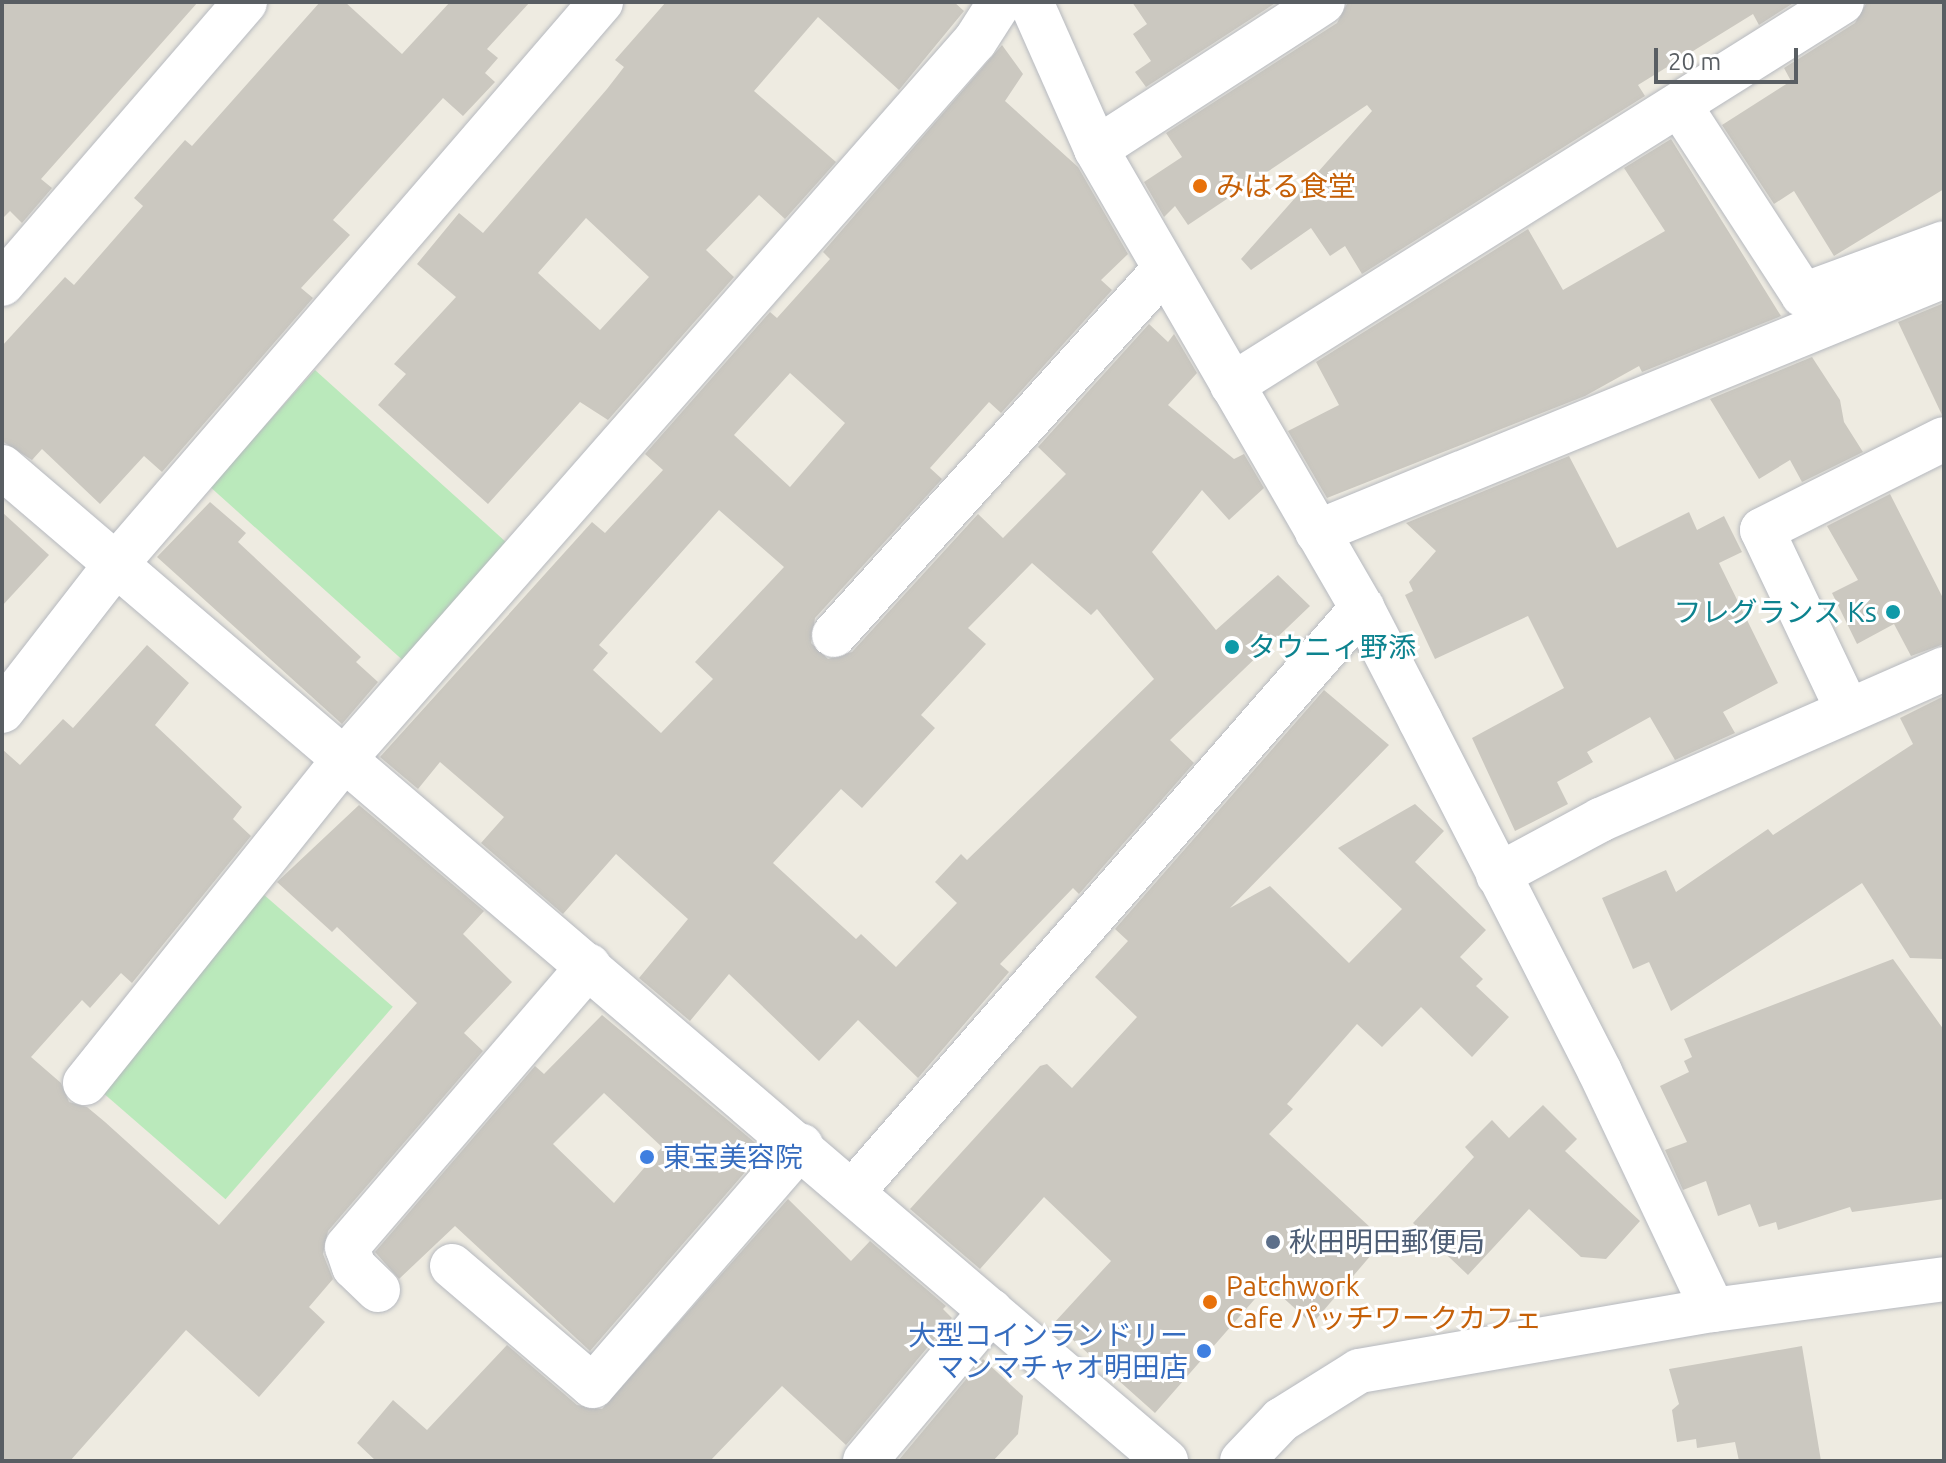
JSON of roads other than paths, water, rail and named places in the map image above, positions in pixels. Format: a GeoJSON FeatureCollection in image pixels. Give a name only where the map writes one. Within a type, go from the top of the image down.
{"type":"FeatureCollection","features":[{"type":"Feature","properties":{"kind":"street"},"geometry":{"type":"LineString","coordinates":[[2,284],[245,2]]}},
{"type":"Feature","properties":{"kind":"street"},"geometry":{"type":"LineString","coordinates":[[2,711],[117,563],[601,2]]}},
{"type":"Feature","properties":{"kind":"street"},"geometry":{"type":"LineString","coordinates":[[85,1083],[345,758],[975,41],[1000,2]]}},
{"type":"Feature","properties":{"kind":"street"},"geometry":{"type":"LineString","coordinates":[[1031,2],[1096,149],[1362,608],[1600,1072],[1713,1310]]}},
{"type":"Feature","properties":{"kind":"street"},"geometry":{"type":"LineString","coordinates":[[1096,149],[1323,2]]}},
{"type":"Feature","properties":{"kind":"street"},"geometry":{"type":"LineString","coordinates":[[1232,385],[1842,2]]}},
{"type":"Feature","properties":{"kind":"street"},"geometry":{"type":"LineString","coordinates":[[1680,106],[1803,295],[1944,243]]}},
{"type":"Feature","properties":{"kind":"street"},"geometry":{"type":"LineString","coordinates":[[834,635],[1165,269]]}},
{"type":"Feature","properties":{"kind":"street"},"geometry":{"type":"LineString","coordinates":[[1317,532],[1944,276]]}},
{"type":"Feature","properties":{"kind":"street"},"geometry":{"type":"LineString","coordinates":[[1847,709],[1762,530],[1944,439]]}},
{"type":"Feature","properties":{"kind":"street"},"geometry":{"type":"LineString","coordinates":[[2,467],[854,1190],[1166,1461]]}},
{"type":"Feature","properties":{"kind":"street"},"geometry":{"type":"LineString","coordinates":[[854,1190],[1362,608]]}},
{"type":"Feature","properties":{"kind":"street"},"geometry":{"type":"LineString","coordinates":[[1498,875],[1600,820],[1944,669]]}},
{"type":"Feature","properties":{"kind":"street"},"geometry":{"type":"LineString","coordinates":[[378,1290],[354,1267],[347,1247],[589,966]]}},
{"type":"Feature","properties":{"kind":"street"},"geometry":{"type":"LineString","coordinates":[[452,1266],[593,1386],[801,1146]]}},
{"type":"Feature","properties":{"kind":"street"},"geometry":{"type":"LineString","coordinates":[[1242,1461],[1281,1420],[1359,1371],[1713,1310],[1944,1279]]}},
{"type":"Feature","properties":{"kind":"street"},"geometry":{"type":"LineString","coordinates":[[865,1461],[991,1311]]}},
{"type":"Feature","properties":{"kind":"place","name":"みはる食堂"},"geometry":{"type":"Point","coordinates":[1200,186]}},
{"type":"Feature","properties":{"kind":"place","name":"フレグランス Ks"},"geometry":{"type":"Point","coordinates":[1893,612]}},
{"type":"Feature","properties":{"kind":"place","name":"タウニィ野添"},"geometry":{"type":"Point","coordinates":[1232,647]}},
{"type":"Feature","properties":{"kind":"place","name":"東宝美容院"},"geometry":{"type":"Point","coordinates":[647,1157]}},
{"type":"Feature","properties":{"kind":"place","name":"秋田明田郵便局"},"geometry":{"type":"Point","coordinates":[1273,1242]}},
{"type":"Feature","properties":{"kind":"place","name":"Patchwork Cafe パッチワークカフェ"},"geometry":{"type":"Point","coordinates":[1210,1302]}},
{"type":"Feature","properties":{"kind":"place","name":"大型コインランドリー マンマチャオ明田店"},"geometry":{"type":"Point","coordinates":[1204,1351]}}]}
